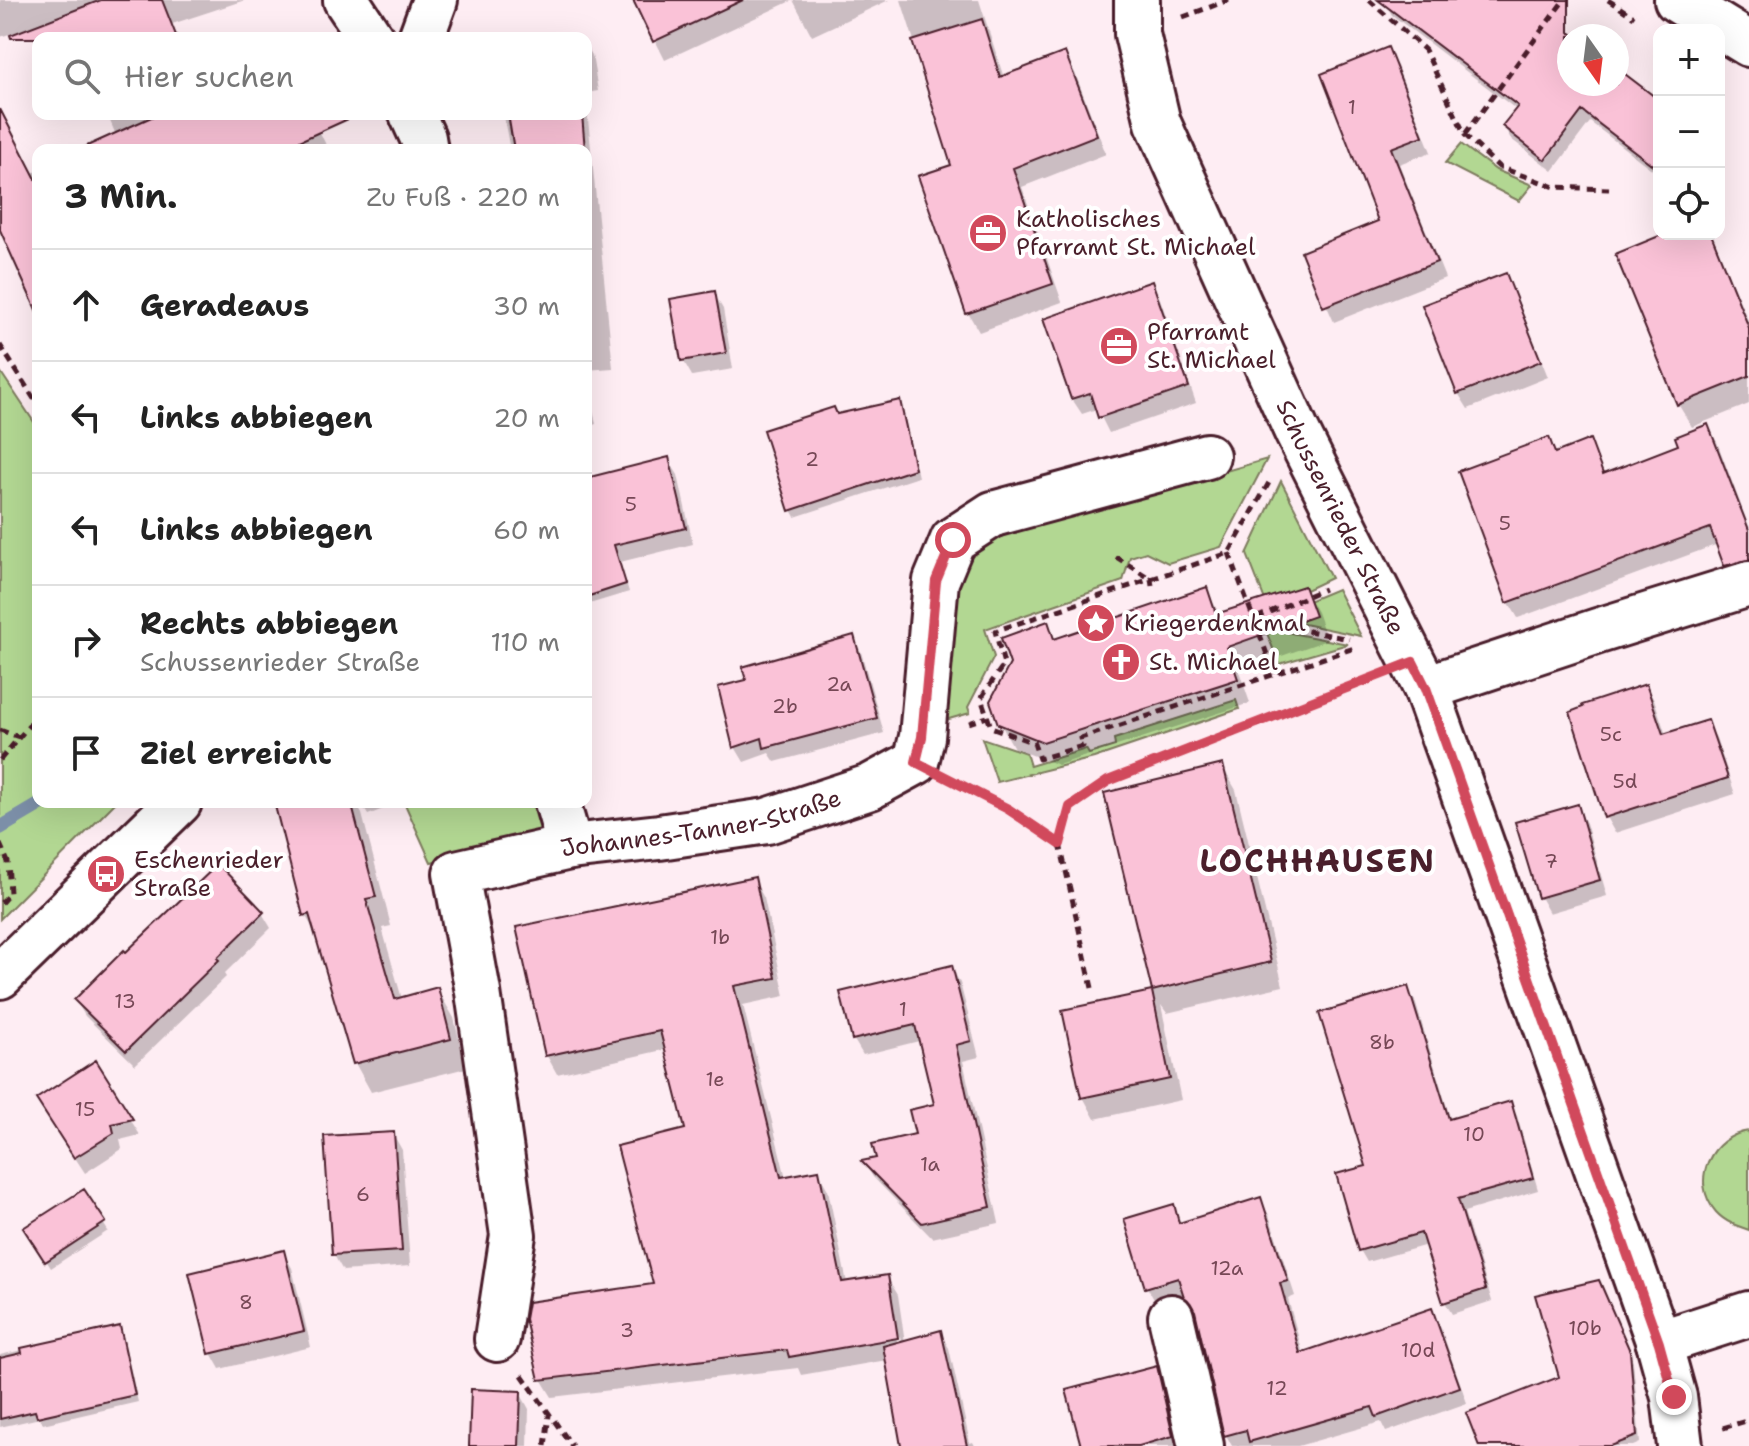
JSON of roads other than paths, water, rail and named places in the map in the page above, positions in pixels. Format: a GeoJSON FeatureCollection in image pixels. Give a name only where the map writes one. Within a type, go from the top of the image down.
{"type":"FeatureCollection","features":[{"type":"Feature","properties":{"kind":"street"},"geometry":{"type":"LineString","coordinates":[[346,0],[367,32]]}},
{"type":"Feature","properties":{"kind":"street"},"geometry":{"type":"LineString","coordinates":[[423,32],[435,0]]}},
{"type":"Feature","properties":{"kind":"street","name":"Schussenrieder Straße"},"geometry":{"type":"LineString","coordinates":[[1137,0],[1137,34],[1158,123],[1297,432],[1420,675],[1659,1343],[1674,1397],[1698,1438]]}},
{"type":"Feature","properties":{"kind":"street"},"geometry":{"type":"LineString","coordinates":[[1682,1],[1749,44]]}},
{"type":"Feature","properties":{"kind":"street"},"geometry":{"type":"LineString","coordinates":[[415,120],[424,144]]}},
{"type":"Feature","properties":{"kind":"street","name":"Johannes-Tanner-Straße"},"geometry":{"type":"LineString","coordinates":[[497,1339],[513,1235],[478,992],[456,873],[570,847],[767,821],[870,787],[916,762],[922,737],[936,581],[953,540],[993,514],[1207,456]]}},
{"type":"Feature","properties":{"kind":"street"},"geometry":{"type":"LineString","coordinates":[[1420,675],[1598,631],[1749,584]]}},
{"type":"Feature","properties":{"kind":"street"},"geometry":{"type":"LineString","coordinates":[[0,976],[173,808]]}},
{"type":"Feature","properties":{"kind":"street"},"geometry":{"type":"LineString","coordinates":[[559,808],[570,847]]}},
{"type":"Feature","properties":{"kind":"street"},"geometry":{"type":"LineString","coordinates":[[1659,1343],[1749,1314]]}},
{"type":"Feature","properties":{"kind":"street"},"geometry":{"type":"LineString","coordinates":[[1171,1317],[1201,1446]]}},
{"type":"Feature","properties":{"kind":"waterway"},"geometry":{"type":"LineString","coordinates":[[0,828],[34,808]]}},
{"type":"Feature","properties":{"kind":"place","name":"Katholisches Pfarramt St. Michael"},"geometry":{"type":"Point","coordinates":[988,233]}},
{"type":"Feature","properties":{"kind":"place","name":"Pfarramt St. Michael"},"geometry":{"type":"Point","coordinates":[1119,346]}},
{"type":"Feature","properties":{"kind":"place","name":"Kriegerdenkmal"},"geometry":{"type":"Point","coordinates":[1096,623]}},
{"type":"Feature","properties":{"kind":"place","name":"St. Michael"},"geometry":{"type":"Point","coordinates":[1121,662]}},
{"type":"Feature","properties":{"kind":"place","name":"Eschenrieder Straße"},"geometry":{"type":"Point","coordinates":[106,874]}},
{"type":"Feature","properties":{"kind":"district","name":"LOCHHAUSEN"},"geometry":{"type":"Point","coordinates":[1318,861]}}]}
